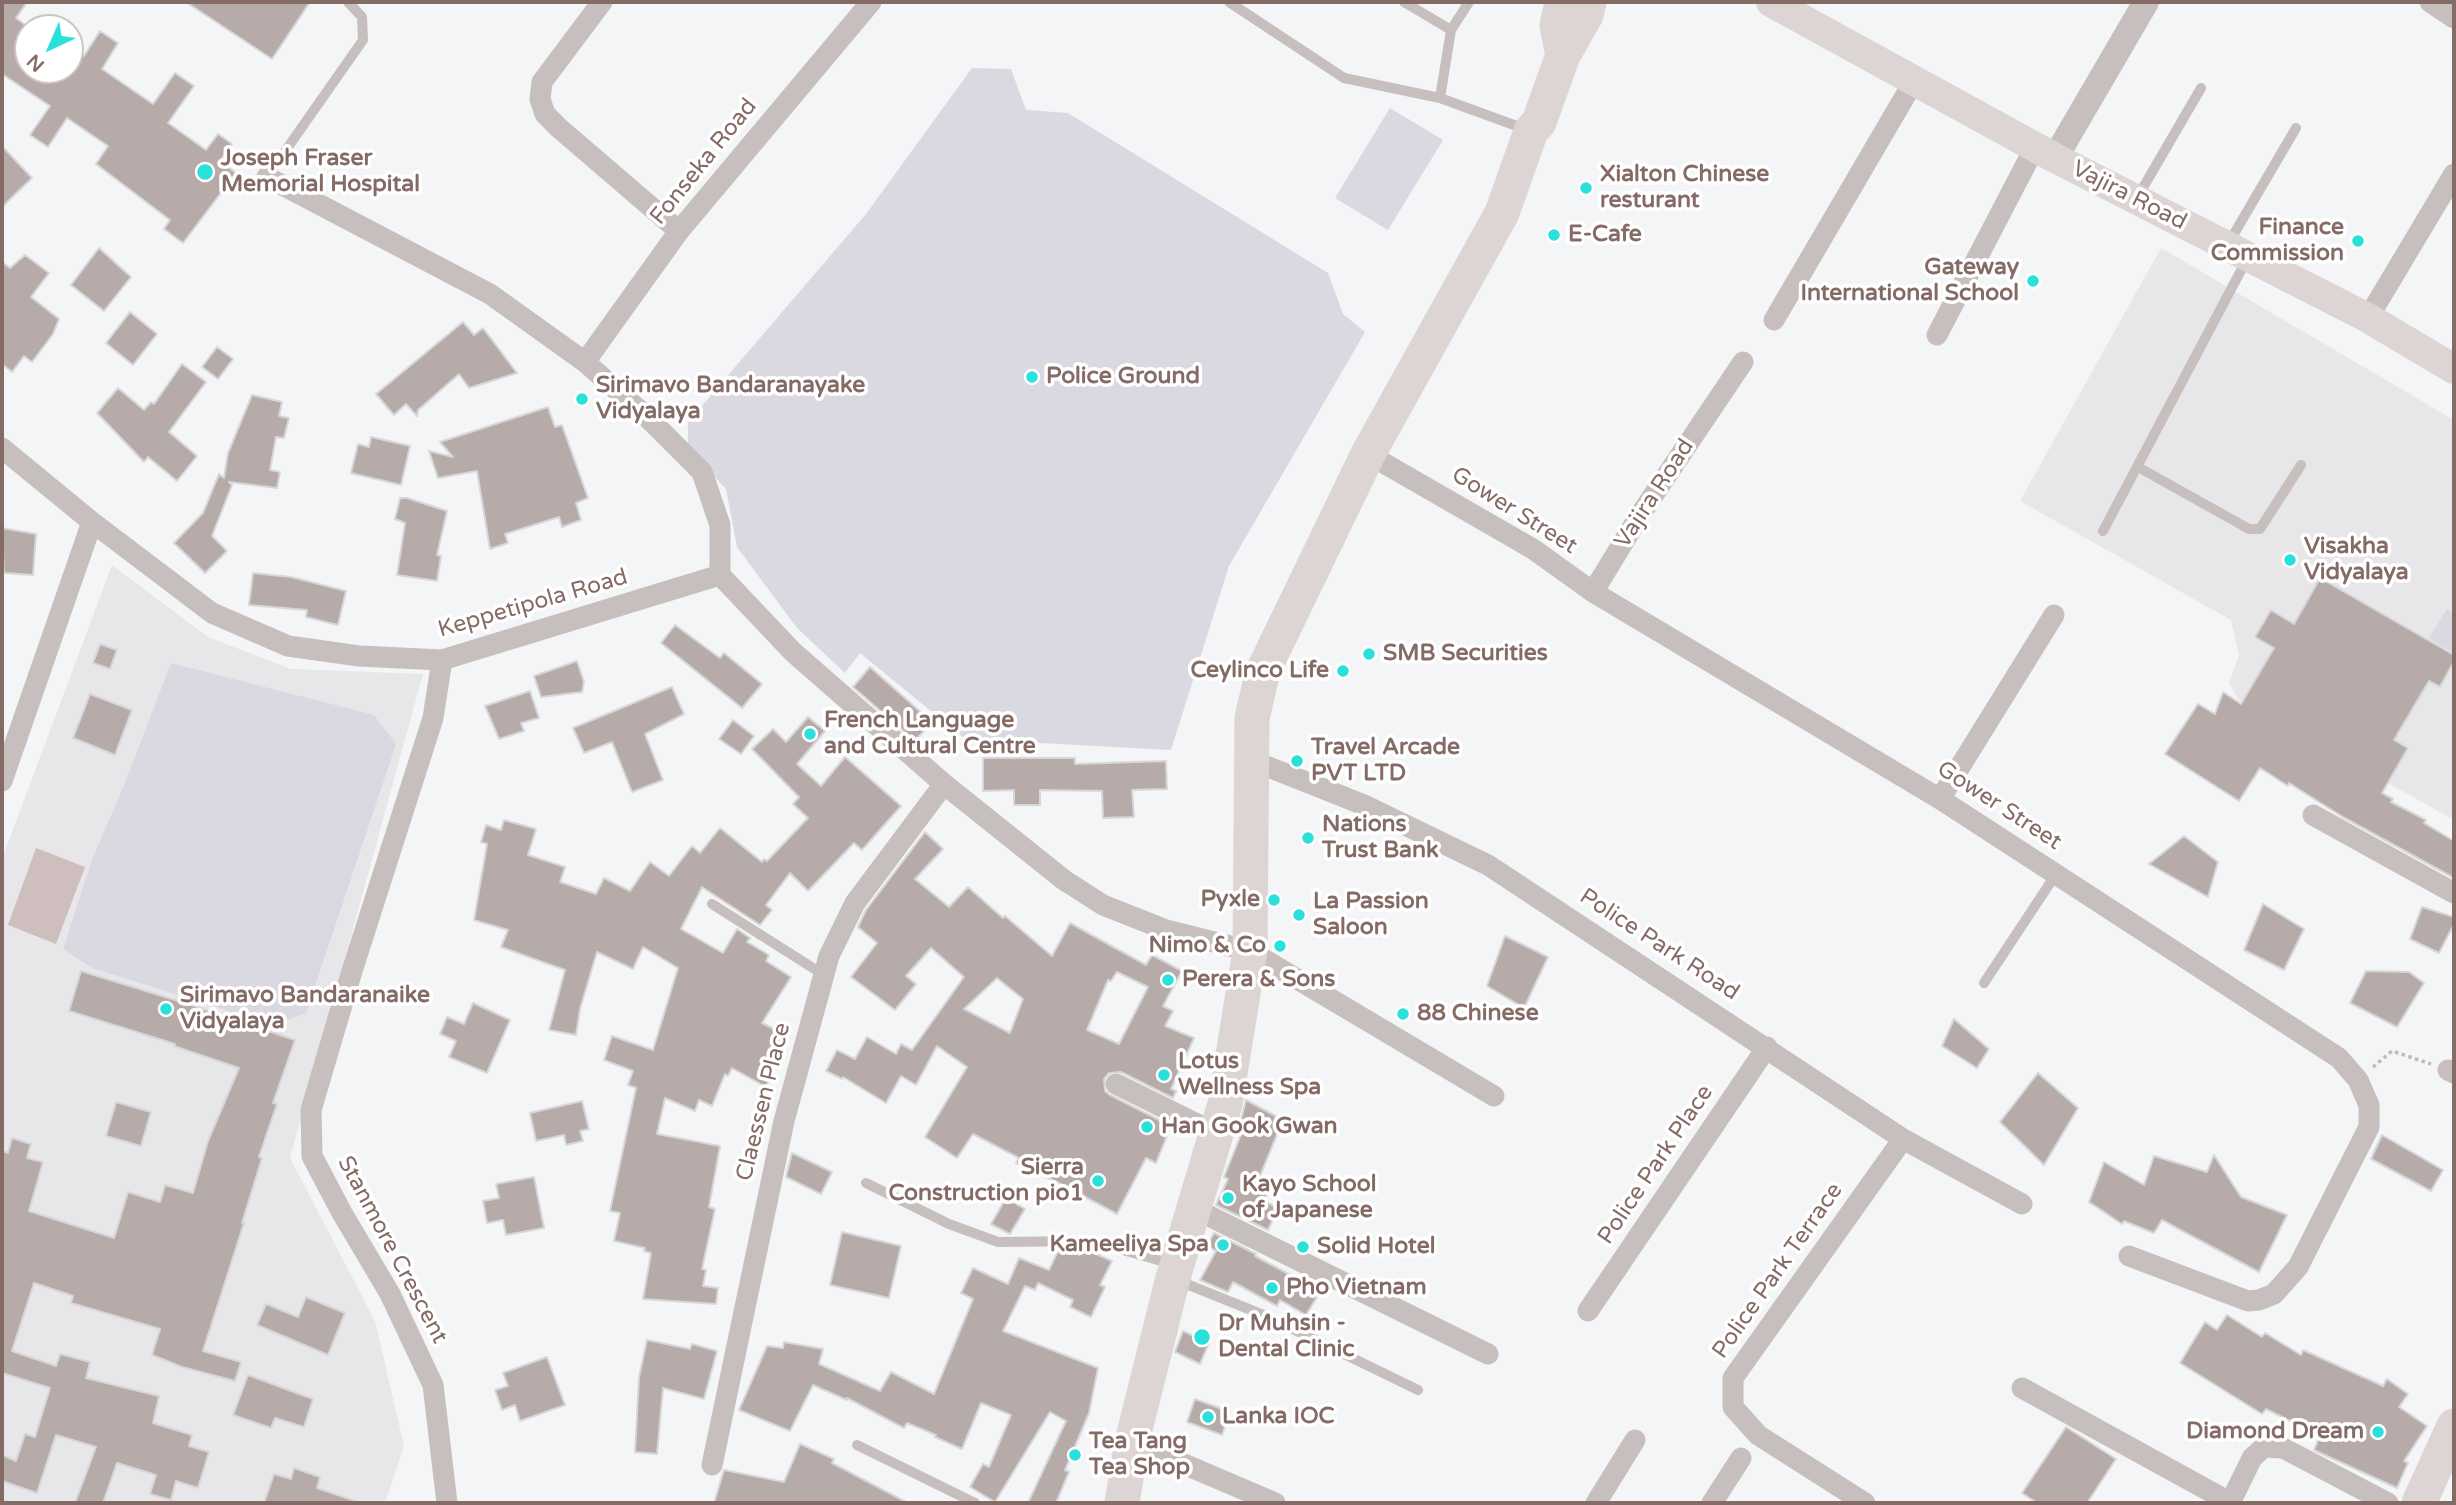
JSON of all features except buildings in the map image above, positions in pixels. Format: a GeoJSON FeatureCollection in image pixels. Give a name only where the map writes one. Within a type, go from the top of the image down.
{"type":"FeatureCollection","features":[{"type":"Feature","properties":{"kind":"highway"},"geometry":{"type":"LineString","coordinates":[[1562,2],[1557,26],[1563,55]]}},
{"type":"Feature","properties":{"kind":"highway"},"geometry":{"type":"LineString","coordinates":[[1122,1503],[1132,1442],[1175,1272],[1225,1104],[1250,951],[1252,718],[1263,671],[1368,454],[1502,213],[1531,131],[1539,122],[1563,55],[1586,15],[1589,2]]}},
{"type":"Feature","properties":{"kind":"highway"},"geometry":{"type":"LineString","coordinates":[[2420,1503],[2454,1426]]}},
{"type":"Feature","properties":{"kind":"main road","name":"Vajira Road"},"geometry":{"type":"LineString","coordinates":[[1772,2],[2045,153],[2368,318],[2454,369]]}},
{"type":"Feature","properties":{"kind":"street"},"geometry":{"type":"LineString","coordinates":[[603,2],[542,82],[540,99],[545,114],[559,128],[679,232]]}},
{"type":"Feature","properties":{"kind":"street","name":"Fonseka Road"},"geometry":{"type":"LineString","coordinates":[[585,362],[679,232],[871,2]]}},
{"type":"Feature","properties":{"kind":"street"},"geometry":{"type":"LineString","coordinates":[[1937,335],[2045,153],[2146,2]]}},
{"type":"Feature","properties":{"kind":"street"},"geometry":{"type":"LineString","coordinates":[[2430,2],[2454,18]]}},
{"type":"Feature","properties":{"kind":"street"},"geometry":{"type":"LineString","coordinates":[[1774,320],[1914,81]]}},
{"type":"Feature","properties":{"kind":"street"},"geometry":{"type":"LineString","coordinates":[[2368,318],[2454,174]]}},
{"type":"Feature","properties":{"kind":"street"},"geometry":{"type":"LineString","coordinates":[[267,177],[489,294],[585,362],[646,416],[702,472],[720,525],[720,575],[793,652],[944,784],[1064,880],[1103,905],[1166,930],[1250,951],[1494,1096]]}},
{"type":"Feature","properties":{"kind":"street","name":"Vajira Road"},"geometry":{"type":"LineString","coordinates":[[1593,592],[1640,515],[1743,362]]}},
{"type":"Feature","properties":{"kind":"street","name":"Keppetipola Road"},"geometry":{"type":"LineString","coordinates":[[2,448],[92,522],[212,613],[288,646],[359,656],[442,660],[720,575]]}},
{"type":"Feature","properties":{"kind":"street","name":"Gower Street"},"geometry":{"type":"LineString","coordinates":[[1368,454],[1533,549],[1593,592],[1940,799],[2339,1058],[2358,1080],[2369,1105],[2369,1127],[2298,1267],[2274,1294],[2248,1301],[2129,1256]]}},
{"type":"Feature","properties":{"kind":"street"},"geometry":{"type":"LineString","coordinates":[[2,781],[92,522]]}},
{"type":"Feature","properties":{"kind":"street"},"geometry":{"type":"LineString","coordinates":[[1940,799],[2054,615]]}},
{"type":"Feature","properties":{"kind":"street","name":"Stanmore Crescent"},"geometry":{"type":"LineString","coordinates":[[442,660],[433,718],[352,971],[311,1110],[312,1156],[390,1294],[433,1385],[447,1503]]}},
{"type":"Feature","properties":{"kind":"street","name":"Police Park Road"},"geometry":{"type":"LineString","coordinates":[[1251,760],[1364,805],[1488,865],[1903,1139],[2022,1205]]}},
{"type":"Feature","properties":{"kind":"street","name":"Claessen Place"},"geometry":{"type":"LineString","coordinates":[[712,1465],[784,1121],[829,956],[855,903],[944,784]]}},
{"type":"Feature","properties":{"kind":"street"},"geometry":{"type":"LineString","coordinates":[[2313,816],[2454,893]]}},
{"type":"Feature","properties":{"kind":"street","name":"Police Park Place"},"geometry":{"type":"LineString","coordinates":[[1588,1311],[1767,1047]]}},
{"type":"Feature","properties":{"kind":"street"},"geometry":{"type":"LineString","coordinates":[[1115,1084],[1217,1134]]}},
{"type":"Feature","properties":{"kind":"street","name":"Police Park Terrace"},"geometry":{"type":"LineString","coordinates":[[1865,1503],[1758,1435],[1733,1407],[1733,1378],[1903,1139]]}},
{"type":"Feature","properties":{"kind":"street"},"geometry":{"type":"LineString","coordinates":[[1195,1209],[1488,1354]]}},
{"type":"Feature","properties":{"kind":"street"},"geometry":{"type":"LineString","coordinates":[[2022,1388],[2230,1503],[2252,1458],[2264,1447],[2283,1448],[2388,1503]]}},
{"type":"Feature","properties":{"kind":"street"},"geometry":{"type":"LineString","coordinates":[[1596,1503],[1635,1440]]}},
{"type":"Feature","properties":{"kind":"street"},"geometry":{"type":"LineString","coordinates":[[1132,1442],[1275,1503]]}},
{"type":"Feature","properties":{"kind":"street"},"geometry":{"type":"LineString","coordinates":[[1712,1503],[1741,1458]]}},
{"type":"Feature","properties":{"kind":"lane"},"geometry":{"type":"LineString","coordinates":[[267,177],[363,40],[362,17],[348,2]]}},
{"type":"Feature","properties":{"kind":"lane"},"geometry":{"type":"LineString","coordinates":[[1229,2],[1344,78],[1440,98],[1531,131]]}},
{"type":"Feature","properties":{"kind":"lane"},"geometry":{"type":"LineString","coordinates":[[1404,2],[1451,30]]}},
{"type":"Feature","properties":{"kind":"lane"},"geometry":{"type":"LineString","coordinates":[[1440,98],[1451,30],[1469,2]]}},
{"type":"Feature","properties":{"kind":"lane"},"geometry":{"type":"LineString","coordinates":[[2137,198],[2202,88]]}},
{"type":"Feature","properties":{"kind":"lane"},"geometry":{"type":"LineString","coordinates":[[2103,531],[2138,467],[2296,128]]}},
{"type":"Feature","properties":{"kind":"lane"},"geometry":{"type":"LineString","coordinates":[[2138,467],[2249,529],[2260,529],[2301,465]]}},
{"type":"Feature","properties":{"kind":"lane"},"geometry":{"type":"LineString","coordinates":[[1984,983],[2056,874]]}},
{"type":"Feature","properties":{"kind":"lane"},"geometry":{"type":"LineString","coordinates":[[712,904],[824,975]]}},
{"type":"Feature","properties":{"kind":"lane"},"geometry":{"type":"LineString","coordinates":[[866,1183],[949,1224],[998,1242],[1091,1241],[1175,1272],[1418,1390]]}},
{"type":"Feature","properties":{"kind":"lane"},"geometry":{"type":"LineString","coordinates":[[857,1445],[975,1503]]}},
{"type":"Feature","properties":{"kind":"path"},"geometry":{"type":"LineString","coordinates":[[2358,1080],[2392,1051],[2451,1071]]}},
{"type":"Feature","properties":{"kind":"shaded area","name":"Police Ground"},"geometry":{"type":"Polygon","coordinates":[[[972,68],[1011,69],[1026,110],[1068,113],[1328,273],[1343,314],[1365,332],[1229,566],[1171,750],[965,739],[860,653],[845,673],[797,628],[737,547],[726,489],[688,448],[688,422],[866,214],[972,68]]]}},
{"type":"Feature","properties":{"kind":"shaded area"},"geometry":{"type":"Polygon","coordinates":[[[1390,108],[1443,140],[1388,230],[1335,198],[1390,108]]]}},
{"type":"Feature","properties":{"kind":"shaded area","name":"Visakha Vidyalaya"},"geometry":{"type":"Polygon","coordinates":[[[2161,248],[2454,420],[2454,820],[2238,699],[2229,683],[2239,655],[2231,620],[2020,501],[2161,248]]]}},
{"type":"Feature","properties":{"kind":"shaded area","name":"Sirimavo Bandaranaike Vidyalaya"},"geometry":{"type":"Polygon","coordinates":[[[112,565],[208,637],[291,669],[423,674],[290,1158],[375,1321],[404,1446],[385,1503],[2,1501],[2,859],[112,565]]]}},
{"type":"Feature","properties":{"kind":"shaded area"},"geometry":{"type":"Polygon","coordinates":[[[2447,609],[2454,614],[2454,653],[2429,638],[2447,609]]]}},
{"type":"Feature","properties":{"kind":"shaded area"},"geometry":{"type":"Polygon","coordinates":[[[171,663],[374,715],[396,744],[306,1013],[274,1025],[92,968],[63,949],[92,860],[171,663]]]}},
{"type":"Feature","properties":{"kind":"shaded area"},"geometry":{"type":"Polygon","coordinates":[[[36,848],[85,867],[56,944],[8,925],[36,848]]]}},
{"type":"Feature","properties":{"kind":"place","name":"Joseph Fraser Memorial Hospital"},"geometry":{"type":"Point","coordinates":[205,172]}},
{"type":"Feature","properties":{"kind":"place","name":"Xialton Chinese resturant"},"geometry":{"type":"Point","coordinates":[1586,188]}},
{"type":"Feature","properties":{"kind":"place","name":"E-Cafe"},"geometry":{"type":"Point","coordinates":[1554,235]}},
{"type":"Feature","properties":{"kind":"place","name":"Finance Commission"},"geometry":{"type":"Point","coordinates":[2358,241]}},
{"type":"Feature","properties":{"kind":"place","name":"Gateway International School"},"geometry":{"type":"Point","coordinates":[2033,281]}},
{"type":"Feature","properties":{"kind":"place","name":"Police Ground"},"geometry":{"type":"Point","coordinates":[1032,377]}},
{"type":"Feature","properties":{"kind":"place","name":"Sirimavo Bandaranayake Vidyalaya"},"geometry":{"type":"Point","coordinates":[582,399]}},
{"type":"Feature","properties":{"kind":"place","name":"Visakha Vidyalaya"},"geometry":{"type":"Point","coordinates":[2290,560]}},
{"type":"Feature","properties":{"kind":"place","name":"SMB Securities"},"geometry":{"type":"Point","coordinates":[1369,654]}},
{"type":"Feature","properties":{"kind":"place","name":"Ceylinco Life"},"geometry":{"type":"Point","coordinates":[1343,671]}},
{"type":"Feature","properties":{"kind":"place","name":"French Language and Cultural Centre"},"geometry":{"type":"Point","coordinates":[810,734]}},
{"type":"Feature","properties":{"kind":"place","name":"Travel Arcade PVT LTD"},"geometry":{"type":"Point","coordinates":[1297,761]}},
{"type":"Feature","properties":{"kind":"place","name":"Nations Trust Bank"},"geometry":{"type":"Point","coordinates":[1308,838]}},
{"type":"Feature","properties":{"kind":"place","name":"Pyxle"},"geometry":{"type":"Point","coordinates":[1274,900]}},
{"type":"Feature","properties":{"kind":"place","name":"La Passion Saloon"},"geometry":{"type":"Point","coordinates":[1299,915]}},
{"type":"Feature","properties":{"kind":"place","name":"Nimo & Co"},"geometry":{"type":"Point","coordinates":[1280,946]}},
{"type":"Feature","properties":{"kind":"place","name":"Perera & Sons"},"geometry":{"type":"Point","coordinates":[1168,980]}},
{"type":"Feature","properties":{"kind":"place","name":"Sirimavo Bandaranaike Vidyalaya"},"geometry":{"type":"Point","coordinates":[166,1009]}},
{"type":"Feature","properties":{"kind":"place","name":"88 Chinese"},"geometry":{"type":"Point","coordinates":[1403,1014]}},
{"type":"Feature","properties":{"kind":"place","name":"Lotus Wellness Spa"},"geometry":{"type":"Point","coordinates":[1164,1075]}},
{"type":"Feature","properties":{"kind":"place","name":"Han Gook Gwan"},"geometry":{"type":"Point","coordinates":[1147,1127]}},
{"type":"Feature","properties":{"kind":"place","name":"Sierra Construction pio1"},"geometry":{"type":"Point","coordinates":[1098,1181]}},
{"type":"Feature","properties":{"kind":"place","name":"Kayo School of Japanese"},"geometry":{"type":"Point","coordinates":[1228,1198]}},
{"type":"Feature","properties":{"kind":"place","name":"Kameeliya Spa"},"geometry":{"type":"Point","coordinates":[1223,1245]}},
{"type":"Feature","properties":{"kind":"place","name":"Solid Hotel"},"geometry":{"type":"Point","coordinates":[1303,1247]}},
{"type":"Feature","properties":{"kind":"place","name":"Pho Vietnam"},"geometry":{"type":"Point","coordinates":[1272,1288]}},
{"type":"Feature","properties":{"kind":"place","name":"Dr Muhsin - Dental Clinic"},"geometry":{"type":"Point","coordinates":[1202,1337]}},
{"type":"Feature","properties":{"kind":"place","name":"Lanka IOC"},"geometry":{"type":"Point","coordinates":[1208,1417]}},
{"type":"Feature","properties":{"kind":"place","name":"Diamond Dream"},"geometry":{"type":"Point","coordinates":[2378,1432]}},
{"type":"Feature","properties":{"kind":"place","name":"Tea Tang Tea Shop"},"geometry":{"type":"Point","coordinates":[1075,1455]}}]}
